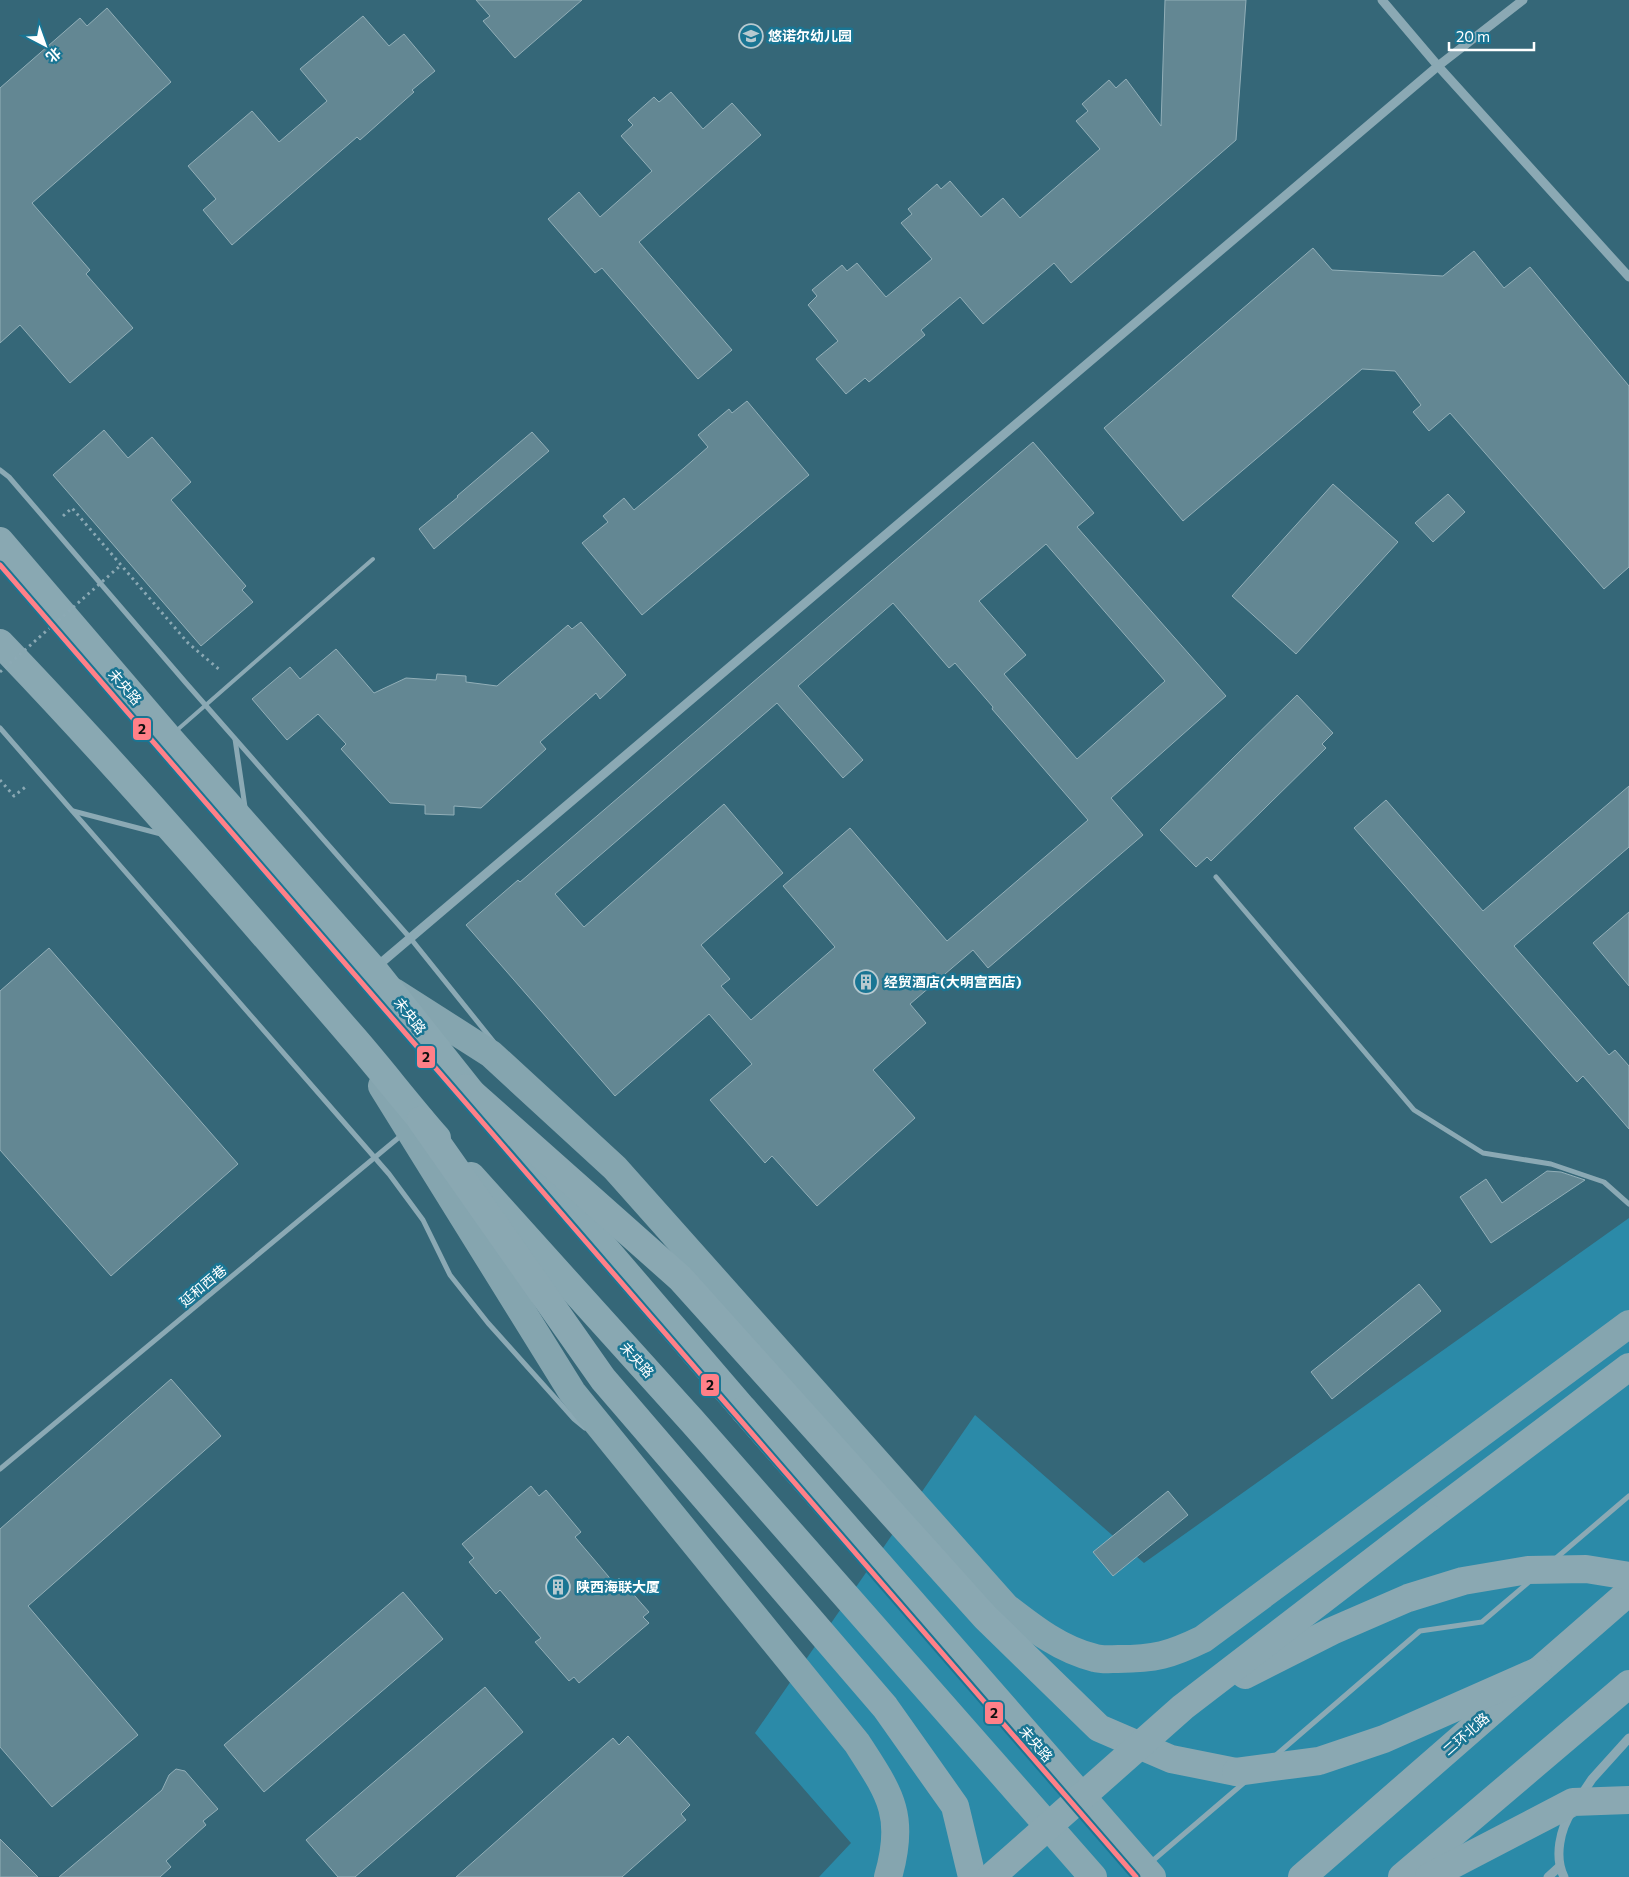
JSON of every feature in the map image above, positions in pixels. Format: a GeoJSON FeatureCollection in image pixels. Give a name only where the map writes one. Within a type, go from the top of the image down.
{"type":"FeatureCollection","features":[{"type":"Feature","properties":{"kind":"highway"},"geometry":{"type":"LineString","coordinates":[[466,1088],[680,1278],[821,1437],[985,1617],[1099,1728],[1171,1759],[1236,1772],[1319,1761],[1384,1739],[1538,1671]]}},
{"type":"Feature","properties":{"kind":"highway"},"geometry":{"type":"LineString","coordinates":[[415,1125],[603,1379],[885,1706],[955,1806],[972,1877]]}},
{"type":"Feature","properties":{"kind":"highway"},"geometry":{"type":"LineString","coordinates":[[991,1877],[1183,1707],[1629,1367]]}},
{"type":"Feature","properties":{"kind":"highway"},"geometry":{"type":"LineString","coordinates":[[1183,1707],[1332,1631],[1408,1598],[1463,1581],[1528,1570],[1586,1569],[1629,1576]]}},
{"type":"Feature","properties":{"kind":"highway","name":"二环北路"},"geometry":{"type":"LineString","coordinates":[[1302,1877],[1629,1592]]}},
{"type":"Feature","properties":{"kind":"highway"},"geometry":{"type":"LineString","coordinates":[[1402,1877],[1629,1684]]}},
{"type":"Feature","properties":{"kind":"highway"},"geometry":{"type":"LineString","coordinates":[[1429,1877],[1573,1802],[1629,1800]]}},
{"type":"Feature","properties":{"kind":"main road","name":"未央路"},"geometry":{"type":"LineString","coordinates":[[0,541],[168,737],[382,980],[466,1088],[1152,1877]]}},
{"type":"Feature","properties":{"kind":"main road","name":"未央路"},"geometry":{"type":"LineString","coordinates":[[0,643],[44,688],[180,838],[352,1036],[415,1125],[693,1422],[1093,1877]]}},
{"type":"Feature","properties":{"kind":"main road"},"geometry":{"type":"LineString","coordinates":[[382,980],[490,1054],[615,1168],[1006,1607],[1035,1630],[1065,1647],[1096,1658],[1154,1658],[1178,1651],[1203,1639],[1629,1324]]}},
{"type":"Feature","properties":{"kind":"main road"},"geometry":{"type":"LineString","coordinates":[[415,1125],[572,1392],[857,1743],[882,1781],[892,1804],[897,1824],[892,1863],[888,1877]]}},
{"type":"Feature","properties":{"kind":"street"},"geometry":{"type":"LineString","coordinates":[[1382,0],[1438,66],[1629,277]]}},
{"type":"Feature","properties":{"kind":"street"},"geometry":{"type":"LineString","coordinates":[[382,980],[411,939],[1438,66],[1523,0]]}},
{"type":"Feature","properties":{"kind":"street"},"geometry":{"type":"LineString","coordinates":[[0,470],[10,477],[206,706],[411,939],[497,1046]]}},
{"type":"Feature","properties":{"kind":"street"},"geometry":{"type":"LineString","coordinates":[[0,728],[375,1158],[423,1220],[450,1275],[488,1323],[567,1412],[590,1431]]}},
{"type":"Feature","properties":{"kind":"street"},"geometry":{"type":"LineString","coordinates":[[235,739],[248,828]]}},
{"type":"Feature","properties":{"kind":"street"},"geometry":{"type":"LineString","coordinates":[[72,811],[180,838]]}},
{"type":"Feature","properties":{"kind":"street"},"geometry":{"type":"LineString","coordinates":[[1216,876],[1414,1110],[1482,1153],[1550,1164],[1604,1182],[1629,1204]]}},
{"type":"Feature","properties":{"kind":"street"},"geometry":{"type":"LineString","coordinates":[[510,1062],[541,1100]]}},
{"type":"Feature","properties":{"kind":"street","name":"延和西巷"},"geometry":{"type":"LineString","coordinates":[[0,1469],[415,1125]]}},
{"type":"Feature","properties":{"kind":"street"},"geometry":{"type":"LineString","coordinates":[[605,1443],[628,1462]]}},
{"type":"Feature","properties":{"kind":"street"},"geometry":{"type":"LineString","coordinates":[[1255,1773],[1420,1631],[1482,1622],[1629,1496]]}},
{"type":"Feature","properties":{"kind":"street"},"geometry":{"type":"LineString","coordinates":[[1564,1877],[1560,1867],[1558,1848],[1570,1814],[1592,1779],[1629,1738]]}},
{"type":"Feature","properties":{"kind":"street"},"geometry":{"type":"LineString","coordinates":[[1134,1877],[1247,1780]]}},
{"type":"Feature","properties":{"kind":"street"},"geometry":{"type":"LineString","coordinates":[[1548,1877],[1560,1867]]}},
{"type":"Feature","properties":{"kind":"lane"},"geometry":{"type":"LineString","coordinates":[[168,737],[206,706],[373,559]]}},
{"type":"Feature","properties":{"kind":"path"},"geometry":{"type":"LineString","coordinates":[[72,508],[188,643],[233,681]]}},
{"type":"Feature","properties":{"kind":"path"},"geometry":{"type":"LineString","coordinates":[[0,672],[121,565]]}},
{"type":"Feature","properties":{"kind":"path"},"geometry":{"type":"LineString","coordinates":[[0,780],[14,796]]}},
{"type":"Feature","properties":{"kind":"shaded area"},"geometry":{"type":"Polygon","coordinates":[[[1629,1218],[1629,1877],[819,1877],[851,1843],[755,1733],[975,1415],[1144,1563],[1629,1218]]]}},
{"type":"Feature","properties":{"kind":"building"},"geometry":{"type":"Polygon","coordinates":[[[476,0],[582,0],[515,58],[483,21],[490,16],[476,0]]]}},
{"type":"Feature","properties":{"kind":"building"},"geometry":{"type":"Polygon","coordinates":[[[1165,0],[1246,0],[1236,140],[1071,283],[1054,263],[983,324],[960,297],[921,330],[925,335],[869,382],[865,378],[846,394],[816,359],[838,341],[808,305],[817,296],[812,290],[842,265],[847,271],[857,263],[886,297],[932,259],[901,223],[912,214],[908,209],[937,184],[941,189],[950,181],[981,217],[1003,198],[1020,218],[1100,149],[1076,121],[1088,111],[1082,104],[1109,80],[1116,88],[1126,79],[1161,126],[1165,0]]]}},
{"type":"Feature","properties":{"kind":"building"},"geometry":{"type":"Polygon","coordinates":[[[107,8],[171,82],[32,203],[90,270],[86,274],[133,328],[70,383],[20,325],[0,343],[0,88],[80,18],[87,26],[107,8]]]}},
{"type":"Feature","properties":{"kind":"building"},"geometry":{"type":"Polygon","coordinates":[[[363,16],[389,46],[404,34],[435,71],[412,90],[414,92],[360,140],[357,137],[232,245],[203,210],[216,199],[188,166],[252,111],[279,142],[327,101],[300,69],[363,16]]]}},
{"type":"Feature","properties":{"kind":"building"},"geometry":{"type":"Polygon","coordinates":[[[671,92],[703,129],[732,103],[761,135],[639,242],[732,350],[698,379],[602,268],[595,273],[548,219],[579,192],[600,217],[652,171],[621,136],[633,125],[628,120],[654,97],[659,102],[671,92]]]}},
{"type":"Feature","properties":{"kind":"building"},"geometry":{"type":"Polygon","coordinates":[[[1313,248],[1332,270],[1443,276],[1474,251],[1504,288],[1530,267],[1629,386],[1629,567],[1604,589],[1450,413],[1429,431],[1413,412],[1421,405],[1395,371],[1362,369],[1183,521],[1104,428],[1313,248]]]}},
{"type":"Feature","properties":{"kind":"building"},"geometry":{"type":"Polygon","coordinates":[[[747,401],[809,475],[642,615],[582,543],[608,522],[603,516],[624,498],[634,510],[684,468],[708,447],[698,435],[729,409],[732,413],[747,401]]]}},
{"type":"Feature","properties":{"kind":"building"},"geometry":{"type":"Polygon","coordinates":[[[104,430],[128,458],[152,437],[191,482],[171,500],[246,586],[242,590],[253,602],[201,646],[53,475],[104,430]]]}},
{"type":"Feature","properties":{"kind":"building"},"geometry":{"type":"Polygon","coordinates":[[[532,432],[549,451],[434,549],[419,529],[532,432]]]}},
{"type":"Feature","properties":{"kind":"building"},"geometry":{"type":"Polygon","coordinates":[[[1033,442],[1094,513],[1077,527],[1226,696],[1111,798],[1143,835],[988,968],[973,950],[910,1004],[926,1023],[873,1070],[915,1118],[817,1206],[772,1156],[765,1163],[710,1100],[752,1064],[709,1014],[615,1096],[466,925],[518,880],[520,882],[1033,442]],[[1046,544],[979,601],[1026,655],[1004,674],[1077,759],[1165,681],[1046,544]],[[893,603],[798,686],[863,760],[843,778],[777,703],[555,894],[584,927],[724,804],[783,873],[701,945],[730,979],[721,986],[751,1020],[835,947],[783,886],[850,828],[947,941],[1088,820],[992,709],[993,707],[955,663],[949,668],[893,603]]]}},
{"type":"Feature","properties":{"kind":"building"},"geometry":{"type":"Polygon","coordinates":[[[1333,484],[1398,542],[1296,654],[1232,596],[1333,484]]]}},
{"type":"Feature","properties":{"kind":"building"},"geometry":{"type":"Polygon","coordinates":[[[1448,494],[1465,512],[1433,542],[1415,523],[1448,494]]]}},
{"type":"Feature","properties":{"kind":"building"},"geometry":{"type":"Polygon","coordinates":[[[581,622],[626,675],[600,699],[596,693],[540,742],[546,749],[481,808],[454,806],[454,815],[425,814],[425,805],[390,803],[341,749],[346,744],[318,714],[287,740],[252,699],[290,667],[300,679],[336,649],[374,693],[406,678],[436,680],[437,674],[466,676],[466,682],[497,686],[568,625],[572,629],[581,622]]]}},
{"type":"Feature","properties":{"kind":"building"},"geometry":{"type":"Polygon","coordinates":[[[1297,695],[1333,733],[1322,744],[1326,748],[1211,861],[1207,857],[1196,867],[1160,830],[1297,695]]]}},
{"type":"Feature","properties":{"kind":"building"},"geometry":{"type":"Polygon","coordinates":[[[1629,786],[1629,847],[1514,946],[1609,1055],[1615,1050],[1629,1066],[1629,1129],[1583,1076],[1577,1082],[1354,828],[1386,800],[1483,911],[1629,786]]]}},
{"type":"Feature","properties":{"kind":"building"},"geometry":{"type":"Polygon","coordinates":[[[1629,912],[1629,986],[1593,943],[1629,912]]]}},
{"type":"Feature","properties":{"kind":"building"},"geometry":{"type":"Polygon","coordinates":[[[49,948],[238,1164],[111,1276],[0,1150],[0,991],[49,948]]]}},
{"type":"Feature","properties":{"kind":"building"},"geometry":{"type":"Polygon","coordinates":[[[1547,1171],[1561,1172],[1585,1180],[1491,1243],[1460,1197],[1486,1179],[1502,1203],[1547,1171]]]}},
{"type":"Feature","properties":{"kind":"building"},"geometry":{"type":"Polygon","coordinates":[[[1419,1284],[1441,1311],[1332,1399],[1311,1372],[1419,1284]]]}},
{"type":"Feature","properties":{"kind":"building"},"geometry":{"type":"Polygon","coordinates":[[[171,1379],[221,1436],[28,1606],[138,1735],[52,1807],[0,1747],[0,1529],[171,1379]]]}},
{"type":"Feature","properties":{"kind":"building","name":"陕西海联大厦"},"geometry":{"type":"Polygon","coordinates":[[[531,1486],[539,1496],[546,1490],[581,1532],[575,1537],[614,1583],[619,1578],[649,1612],[643,1617],[649,1623],[579,1683],[574,1677],[569,1681],[535,1642],[541,1638],[500,1590],[496,1594],[469,1562],[474,1558],[462,1544],[531,1486]]]}},
{"type":"Feature","properties":{"kind":"building"},"geometry":{"type":"Polygon","coordinates":[[[1168,1491],[1188,1515],[1113,1576],[1093,1552],[1168,1491]]]}},
{"type":"Feature","properties":{"kind":"building"},"geometry":{"type":"Polygon","coordinates":[[[403,1592],[443,1639],[264,1792],[224,1745],[403,1592]]]}},
{"type":"Feature","properties":{"kind":"building"},"geometry":{"type":"Polygon","coordinates":[[[485,1687],[523,1732],[355,1877],[338,1877],[306,1840],[485,1687]]]}},
{"type":"Feature","properties":{"kind":"building"},"geometry":{"type":"Polygon","coordinates":[[[628,1736],[690,1805],[681,1814],[686,1820],[622,1877],[456,1877],[613,1738],[619,1745],[628,1736]]]}},
{"type":"Feature","properties":{"kind":"building"},"geometry":{"type":"Polygon","coordinates":[[[176,1769],[185,1771],[218,1809],[203,1821],[206,1825],[166,1861],[171,1867],[160,1877],[59,1877],[162,1790],[169,1775],[176,1769]]]}},
{"type":"Feature","properties":{"kind":"building"},"geometry":{"type":"Polygon","coordinates":[[[0,1839],[38,1877],[0,1877],[0,1839]]]}},
{"type":"Feature","properties":{"kind":"transit line","name":"2"},"geometry":{"type":"LineString","coordinates":[[0,565],[1136,1877]]}},
{"type":"Feature","properties":{"kind":"place","name":"悠诺尔幼儿园"},"geometry":{"type":"Point","coordinates":[751,36]}},
{"type":"Feature","properties":{"kind":"place","name":"经贸酒店(大明宫西店)"},"geometry":{"type":"Point","coordinates":[866,982]}},
{"type":"Feature","properties":{"kind":"place","name":"陕西海联大厦"},"geometry":{"type":"Point","coordinates":[558,1587]}}]}
